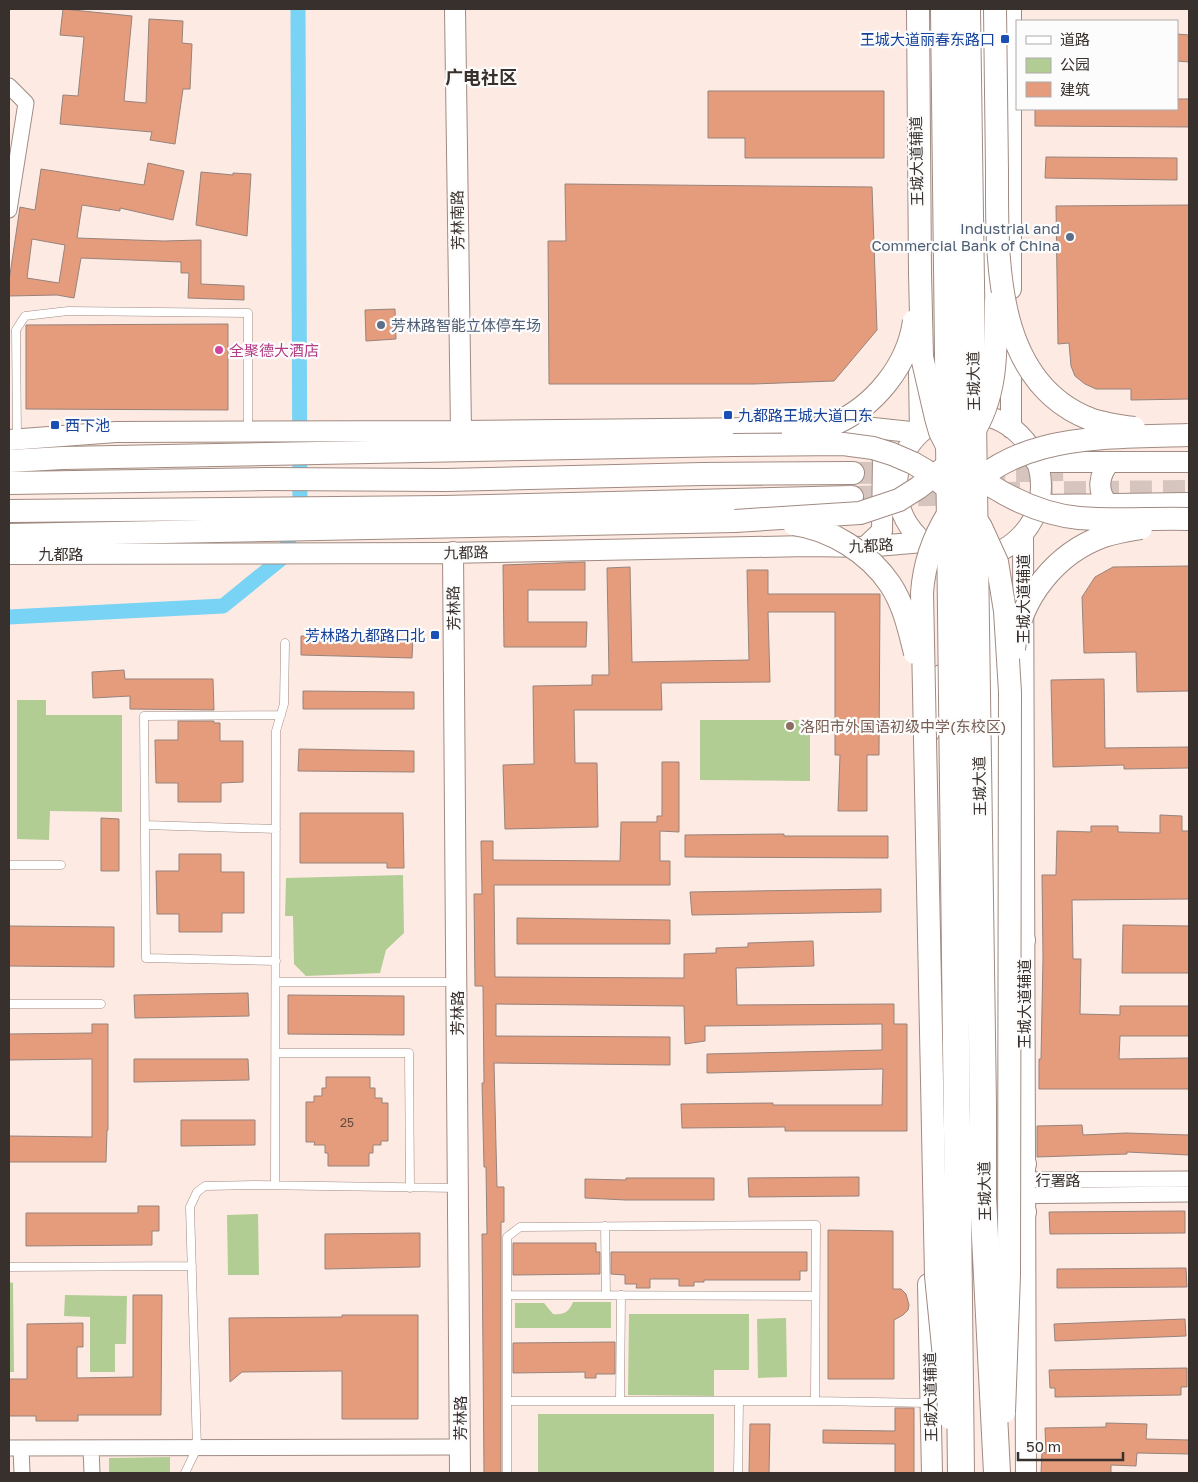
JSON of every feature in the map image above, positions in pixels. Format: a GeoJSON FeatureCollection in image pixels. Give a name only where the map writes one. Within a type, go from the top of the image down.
{"type":"FeatureCollection","features":[{"type":"Feature","properties":{"kind":"highway","name":"王城大道"},"geometry":{"type":"LineString","coordinates":[[944,9],[961,1473]]}},
{"type":"Feature","properties":{"kind":"highway","name":"王城大道"},"geometry":{"type":"LineString","coordinates":[[968,9],[984,1105],[983,1197],[997,1473]]}},
{"type":"Feature","properties":{"kind":"main road","name":"芳林南路"},"geometry":{"type":"LineString","coordinates":[[442,9],[454,431]]}},
{"type":"Feature","properties":{"kind":"main road","name":"芳林南路"},"geometry":{"type":"LineString","coordinates":[[454,431],[455,9]]}},
{"type":"Feature","properties":{"kind":"main road","name":"王城大道辅道"},"geometry":{"type":"LineString","coordinates":[[914,9],[929,427]]}},
{"type":"Feature","properties":{"kind":"main road"},"geometry":{"type":"LineString","coordinates":[[918,9],[922,357],[929,394],[942,437],[954,456],[965,468],[1017,500],[1054,513],[1078,518],[1189,520]]}},
{"type":"Feature","properties":{"kind":"main road"},"geometry":{"type":"LineString","coordinates":[[929,427],[934,9]]}},
{"type":"Feature","properties":{"kind":"main road","name":"王城大道"},"geometry":{"type":"LineString","coordinates":[[981,9],[987,417]]}},
{"type":"Feature","properties":{"kind":"main road"},"geometry":{"type":"LineString","coordinates":[[9,535],[735,521],[840,515],[867,511],[899,500],[948,464],[967,442],[985,412],[990,393],[996,352],[995,9]]}},
{"type":"Feature","properties":{"kind":"main road"},"geometry":{"type":"LineString","coordinates":[[1011,9],[1011,428]]}},
{"type":"Feature","properties":{"kind":"main road"},"geometry":{"type":"LineString","coordinates":[[997,249],[1008,313],[1019,351],[1030,371],[1051,395],[1076,412],[1111,425],[1188,435]]}},
{"type":"Feature","properties":{"kind":"main road"},"geometry":{"type":"LineString","coordinates":[[733,446],[756,439],[817,430],[848,417],[866,404],[886,382],[906,353],[912,332],[920,273]]}},
{"type":"Feature","properties":{"kind":"main road","name":"九都路"},"geometry":{"type":"LineString","coordinates":[[13,439],[116,432],[929,427],[960,415],[974,414],[987,417],[1011,428],[1029,448],[1036,462],[1041,485],[1038,505],[1030,523],[1022,534],[1007,546],[978,558],[952,556],[932,547],[910,527],[898,503],[897,490],[900,463],[906,451],[929,427]]}},
{"type":"Feature","properties":{"kind":"main road"},"geometry":{"type":"LineString","coordinates":[[864,427],[883,458],[882,531],[865,547]]}},
{"type":"Feature","properties":{"kind":"main road"},"geometry":{"type":"LineString","coordinates":[[955,1473],[936,1276],[922,593],[925,569],[932,547],[944,521],[966,490],[992,468],[1022,454],[1051,445],[1081,440],[1188,435]]}},
{"type":"Feature","properties":{"kind":"main road"},"geometry":{"type":"LineString","coordinates":[[9,462],[63,458],[843,444],[873,448],[913,463],[925,470],[957,496],[969,509],[997,562],[1005,611],[1010,692],[1009,1275],[1003,1473]]}},
{"type":"Feature","properties":{"kind":"main road"},"geometry":{"type":"LineString","coordinates":[[1036,462],[1189,462]]}},
{"type":"Feature","properties":{"kind":"main road"},"geometry":{"type":"LineString","coordinates":[[1108,504],[1103,498],[1100,483],[1103,470],[1110,462]]}},
{"type":"Feature","properties":{"kind":"main road"},"geometry":{"type":"LineString","coordinates":[[9,483],[267,479],[446,480],[702,474],[853,473]]}},
{"type":"Feature","properties":{"kind":"main road"},"geometry":{"type":"LineString","coordinates":[[9,511],[474,506],[852,497]]}},
{"type":"Feature","properties":{"kind":"main road"},"geometry":{"type":"LineString","coordinates":[[1038,505],[1189,503]]}},
{"type":"Feature","properties":{"kind":"main road"},"geometry":{"type":"LineString","coordinates":[[1010,692],[1014,643],[1019,625],[1034,592],[1054,567],[1072,552],[1103,537],[1189,520]]}},
{"type":"Feature","properties":{"kind":"main road"},"geometry":{"type":"LineString","coordinates":[[735,521],[786,523],[821,531],[841,540],[874,565],[890,585],[904,614],[916,659],[924,704]]}},
{"type":"Feature","properties":{"kind":"main road","name":"王城大道辅道"},"geometry":{"type":"LineString","coordinates":[[1022,534],[1026,1473]]}},
{"type":"Feature","properties":{"kind":"main road","name":"九都路"},"geometry":{"type":"LineString","coordinates":[[9,554],[322,554],[788,547],[932,547]]}},
{"type":"Feature","properties":{"kind":"main road","name":"王城大道辅道"},"geometry":{"type":"LineString","coordinates":[[932,547],[922,759],[935,1185],[930,1403],[932,1473]]}},
{"type":"Feature","properties":{"kind":"main road"},"geometry":{"type":"LineString","coordinates":[[932,547],[941,676],[935,1185],[950,1473]]}},
{"type":"Feature","properties":{"kind":"main road","name":"芳林路"},"geometry":{"type":"LineString","coordinates":[[448,552],[455,1447],[451,1473]]}},
{"type":"Feature","properties":{"kind":"main road","name":"王城大道"},"geometry":{"type":"LineString","coordinates":[[990,554],[996,1084],[1002,1291],[1003,1473]]}},
{"type":"Feature","properties":{"kind":"main road"},"geometry":{"type":"LineString","coordinates":[[922,759],[941,676]]}},
{"type":"Feature","properties":{"kind":"main road"},"geometry":{"type":"LineString","coordinates":[[996,1038],[1024,940]]}},
{"type":"Feature","properties":{"kind":"main road"},"geometry":{"type":"LineString","coordinates":[[996,1084],[1025,1188],[1002,1291]]}},
{"type":"Feature","properties":{"kind":"main road","name":"芳林路"},"geometry":{"type":"LineString","coordinates":[[455,1447],[460,1473]]}},
{"type":"Feature","properties":{"kind":"street"},"geometry":{"type":"LineString","coordinates":[[9,86],[26,103],[9,210]]}},
{"type":"Feature","properties":{"kind":"street","name":"行署路"},"geometry":{"type":"LineString","coordinates":[[1025,1188],[1189,1179]]}},
{"type":"Feature","properties":{"kind":"street","name":"行署路"},"geometry":{"type":"LineString","coordinates":[[935,1185],[1189,1194]]}},
{"type":"Feature","properties":{"kind":"street"},"geometry":{"type":"LineString","coordinates":[[22,1473],[15,1448],[455,1447]]}},
{"type":"Feature","properties":{"kind":"street"},"geometry":{"type":"LineString","coordinates":[[90,1448],[92,1473]]}},
{"type":"Feature","properties":{"kind":"lane"},"geometry":{"type":"LineString","coordinates":[[13,439],[16,330],[25,316],[68,311],[248,313],[257,432]]}},
{"type":"Feature","properties":{"kind":"lane"},"geometry":{"type":"LineString","coordinates":[[275,1185],[276,731],[284,704],[285,643]]}},
{"type":"Feature","properties":{"kind":"lane"},"geometry":{"type":"LineString","coordinates":[[276,961],[146,958],[144,716],[281,715]]}},
{"type":"Feature","properties":{"kind":"lane"},"geometry":{"type":"LineString","coordinates":[[145,825],[276,829]]}},
{"type":"Feature","properties":{"kind":"lane"},"geometry":{"type":"LineString","coordinates":[[9,865],[61,865]]}},
{"type":"Feature","properties":{"kind":"lane"},"geometry":{"type":"LineString","coordinates":[[276,982],[452,982]]}},
{"type":"Feature","properties":{"kind":"lane"},"geometry":{"type":"LineString","coordinates":[[9,1004],[101,1004]]}},
{"type":"Feature","properties":{"kind":"lane"},"geometry":{"type":"LineString","coordinates":[[276,1053],[409,1052],[410,1188]]}},
{"type":"Feature","properties":{"kind":"lane"},"geometry":{"type":"LineString","coordinates":[[185,1473],[197,1448],[190,1207],[197,1192],[205,1186],[275,1185],[454,1189]]}},
{"type":"Feature","properties":{"kind":"lane"},"geometry":{"type":"LineString","coordinates":[[507,1473],[507,1237],[520,1227],[816,1225],[816,1401]]}},
{"type":"Feature","properties":{"kind":"lane"},"geometry":{"type":"LineString","coordinates":[[605,1226],[606,1295]]}},
{"type":"Feature","properties":{"kind":"lane"},"geometry":{"type":"LineString","coordinates":[[9,1267],[192,1266]]}},
{"type":"Feature","properties":{"kind":"lane"},"geometry":{"type":"LineString","coordinates":[[507,1295],[816,1296]]}},
{"type":"Feature","properties":{"kind":"lane"},"geometry":{"type":"LineString","coordinates":[[620,1295],[620,1401]]}},
{"type":"Feature","properties":{"kind":"lane"},"geometry":{"type":"LineString","coordinates":[[507,1401],[930,1403]]}},
{"type":"Feature","properties":{"kind":"lane"},"geometry":{"type":"LineString","coordinates":[[738,1473],[739,1401]]}},
{"type":"Feature","properties":{"kind":"green space"},"geometry":{"type":"Polygon","coordinates":[[[17,700],[46,700],[46,715],[122,715],[122,812],[50,811],[49,840],[17,839],[17,700]]]}},
{"type":"Feature","properties":{"kind":"green space"},"geometry":{"type":"Polygon","coordinates":[[[700,720],[810,720],[810,781],[700,780],[700,720]]]}},
{"type":"Feature","properties":{"kind":"green space"},"geometry":{"type":"Polygon","coordinates":[[[403,875],[404,933],[386,950],[380,973],[306,976],[294,964],[293,916],[285,916],[286,878],[403,875]]]}},
{"type":"Feature","properties":{"kind":"green space"},"geometry":{"type":"Polygon","coordinates":[[[258,1214],[259,1275],[228,1275],[227,1215],[258,1214]]]}},
{"type":"Feature","properties":{"kind":"green space"},"geometry":{"type":"Polygon","coordinates":[[[9,1282],[13,1283],[14,1372],[9,1372],[9,1282]]]}},
{"type":"Feature","properties":{"kind":"green space"},"geometry":{"type":"Polygon","coordinates":[[[65,1295],[127,1296],[126,1344],[115,1344],[115,1372],[90,1372],[90,1317],[64,1316],[65,1295]]]}},
{"type":"Feature","properties":{"kind":"green space"},"geometry":{"type":"Polygon","coordinates":[[[573,1302],[611,1302],[611,1328],[515,1328],[515,1303],[544,1303],[553,1314],[557,1314],[566,1312],[573,1302]]]}},
{"type":"Feature","properties":{"kind":"green space"},"geometry":{"type":"Polygon","coordinates":[[[629,1314],[749,1314],[749,1370],[714,1370],[714,1396],[628,1395],[629,1314]]]}},
{"type":"Feature","properties":{"kind":"green space"},"geometry":{"type":"Polygon","coordinates":[[[786,1318],[787,1377],[758,1378],[757,1319],[786,1318]]]}},
{"type":"Feature","properties":{"kind":"green space"},"geometry":{"type":"Polygon","coordinates":[[[538,1414],[714,1414],[714,1473],[538,1473],[538,1414]]]}},
{"type":"Feature","properties":{"kind":"green space"},"geometry":{"type":"Polygon","coordinates":[[[170,1457],[170,1473],[109,1473],[109,1458],[170,1457]]]}},
{"type":"Feature","properties":{"kind":"building"},"geometry":{"type":"Polygon","coordinates":[[[63,9],[132,16],[124,101],[146,103],[149,19],[183,21],[182,43],[192,44],[190,89],[183,89],[175,144],[150,140],[152,132],[60,124],[63,95],[78,96],[84,37],[60,35],[63,9]]]}},
{"type":"Feature","properties":{"kind":"building"},"geometry":{"type":"Polygon","coordinates":[[[1178,34],[1189,35],[1189,62],[1178,61],[1178,34]]]}},
{"type":"Feature","properties":{"kind":"building"},"geometry":{"type":"Polygon","coordinates":[[[708,91],[884,91],[884,158],[745,158],[745,138],[708,138],[708,91]]]}},
{"type":"Feature","properties":{"kind":"building"},"geometry":{"type":"Polygon","coordinates":[[[1178,99],[1189,99],[1189,127],[1035,126],[1035,110],[1178,110],[1178,99]]]}},
{"type":"Feature","properties":{"kind":"building"},"geometry":{"type":"Polygon","coordinates":[[[1046,157],[1177,158],[1177,180],[1045,178],[1046,157]]]}},
{"type":"Feature","properties":{"kind":"building"},"geometry":{"type":"Polygon","coordinates":[[[148,163],[184,171],[173,220],[120,208],[120,211],[82,205],[77,238],[163,241],[201,240],[201,284],[244,286],[244,300],[188,298],[189,273],[181,273],[181,262],[81,258],[74,298],[57,295],[9,296],[9,281],[20,207],[35,210],[41,169],[144,185],[148,163]],[[32,239],[27,278],[59,283],[65,245],[32,239]]]}},
{"type":"Feature","properties":{"kind":"building"},"geometry":{"type":"Polygon","coordinates":[[[201,172],[233,175],[233,173],[251,174],[247,236],[196,225],[201,172]]]}},
{"type":"Feature","properties":{"kind":"building"},"geometry":{"type":"Polygon","coordinates":[[[565,184],[872,187],[877,330],[834,381],[753,384],[549,384],[548,241],[566,241],[565,184]]]}},
{"type":"Feature","properties":{"kind":"building"},"geometry":{"type":"Polygon","coordinates":[[[1189,205],[1189,399],[1131,400],[1131,389],[1096,389],[1085,384],[1075,376],[1071,366],[1069,343],[1058,344],[1056,206],[1189,205]]]}},
{"type":"Feature","properties":{"kind":"building","name":"芳林路智能立体停车场"},"geometry":{"type":"Polygon","coordinates":[[[395,309],[396,339],[366,341],[365,310],[395,309]]]}},
{"type":"Feature","properties":{"kind":"building"},"geometry":{"type":"Polygon","coordinates":[[[228,324],[228,410],[26,409],[26,325],[228,324]]]}},
{"type":"Feature","properties":{"kind":"building"},"geometry":{"type":"Polygon","coordinates":[[[585,562],[585,590],[528,590],[528,622],[587,622],[586,647],[504,647],[503,565],[585,562]]]}},
{"type":"Feature","properties":{"kind":"building"},"geometry":{"type":"Polygon","coordinates":[[[1189,566],[1189,691],[1137,692],[1136,652],[1084,653],[1082,597],[1095,577],[1113,567],[1189,566]]]}},
{"type":"Feature","properties":{"kind":"building"},"geometry":{"type":"Polygon","coordinates":[[[630,567],[632,662],[749,660],[747,570],[768,570],[768,594],[880,594],[879,755],[867,755],[867,811],[838,811],[840,755],[835,755],[835,612],[768,612],[770,682],[661,683],[662,710],[574,710],[575,763],[597,763],[598,827],[505,829],[503,765],[534,764],[533,686],[592,685],[592,675],[609,675],[607,568],[630,567]]]}},
{"type":"Feature","properties":{"kind":"building"},"geometry":{"type":"Polygon","coordinates":[[[301,636],[413,638],[412,658],[301,655],[301,636]]]}},
{"type":"Feature","properties":{"kind":"building"},"geometry":{"type":"Polygon","coordinates":[[[124,670],[125,679],[213,679],[214,710],[130,709],[130,696],[93,698],[92,672],[124,670]]]}},
{"type":"Feature","properties":{"kind":"building"},"geometry":{"type":"Polygon","coordinates":[[[1104,679],[1105,748],[1189,747],[1189,768],[1124,769],[1124,765],[1053,767],[1051,680],[1104,679]]]}},
{"type":"Feature","properties":{"kind":"building"},"geometry":{"type":"Polygon","coordinates":[[[303,691],[414,692],[414,709],[303,709],[303,691]]]}},
{"type":"Feature","properties":{"kind":"building"},"geometry":{"type":"Polygon","coordinates":[[[178,721],[214,721],[214,723],[220,723],[220,741],[243,741],[243,782],[221,783],[221,802],[178,802],[178,783],[156,783],[155,740],[178,740],[178,721]]]}},
{"type":"Feature","properties":{"kind":"building"},"geometry":{"type":"Polygon","coordinates":[[[299,749],[414,751],[414,772],[298,771],[299,749]]]}},
{"type":"Feature","properties":{"kind":"building"},"geometry":{"type":"Polygon","coordinates":[[[662,762],[679,762],[679,832],[660,831],[660,861],[670,861],[670,885],[494,885],[495,977],[684,978],[684,954],[716,953],[716,948],[748,947],[748,943],[813,941],[814,966],[736,968],[737,1005],[894,1004],[894,1024],[907,1024],[907,1131],[785,1131],[785,1127],[682,1128],[681,1104],[882,1105],[883,1069],[707,1073],[707,1054],[882,1050],[882,1024],[705,1026],[705,1041],[685,1044],[684,1006],[496,1004],[496,1036],[670,1037],[670,1065],[494,1063],[497,1187],[504,1187],[504,1222],[501,1222],[501,1473],[484,1473],[482,1234],[487,1234],[482,1083],[484,1083],[483,986],[475,986],[474,894],[482,894],[481,841],[493,841],[493,860],[620,861],[621,822],[657,822],[657,816],[662,816],[662,762]]]}},
{"type":"Feature","properties":{"kind":"building"},"geometry":{"type":"Polygon","coordinates":[[[300,813],[403,813],[404,868],[387,868],[387,863],[300,863],[300,813]]]}},
{"type":"Feature","properties":{"kind":"building"},"geometry":{"type":"Polygon","coordinates":[[[1160,815],[1182,816],[1182,831],[1189,831],[1189,899],[1072,900],[1073,959],[1081,959],[1080,1014],[1120,1015],[1120,1006],[1189,1006],[1189,1036],[1120,1036],[1119,1059],[1189,1058],[1189,1089],[1039,1089],[1043,958],[1042,875],[1056,875],[1057,831],[1091,832],[1091,826],[1118,826],[1118,832],[1160,833],[1160,815]]]}},
{"type":"Feature","properties":{"kind":"building"},"geometry":{"type":"Polygon","coordinates":[[[101,818],[119,819],[119,871],[101,871],[101,818]]]}},
{"type":"Feature","properties":{"kind":"building"},"geometry":{"type":"Polygon","coordinates":[[[784,834],[784,836],[888,836],[888,858],[685,857],[685,835],[784,834]]]}},
{"type":"Feature","properties":{"kind":"building"},"geometry":{"type":"Polygon","coordinates":[[[179,854],[221,854],[221,872],[244,872],[244,913],[222,913],[222,932],[179,932],[179,914],[157,914],[156,871],[179,871],[179,854]]]}},
{"type":"Feature","properties":{"kind":"building"},"geometry":{"type":"Polygon","coordinates":[[[881,889],[881,912],[692,915],[690,892],[881,889]]]}},
{"type":"Feature","properties":{"kind":"building"},"geometry":{"type":"Polygon","coordinates":[[[517,918],[670,920],[670,944],[517,944],[517,918]]]}},
{"type":"Feature","properties":{"kind":"building"},"geometry":{"type":"Polygon","coordinates":[[[1123,925],[1189,926],[1189,973],[1122,973],[1123,925]]]}},
{"type":"Feature","properties":{"kind":"building"},"geometry":{"type":"Polygon","coordinates":[[[9,926],[114,927],[114,967],[9,966],[9,926]]]}},
{"type":"Feature","properties":{"kind":"building"},"geometry":{"type":"Polygon","coordinates":[[[248,993],[249,1016],[135,1018],[134,995],[248,993]]]}},
{"type":"Feature","properties":{"kind":"building"},"geometry":{"type":"Polygon","coordinates":[[[288,995],[404,996],[404,1035],[288,1034],[288,995]]]}},
{"type":"Feature","properties":{"kind":"building"},"geometry":{"type":"Polygon","coordinates":[[[92,1024],[108,1024],[108,1130],[106,1162],[9,1162],[9,1136],[92,1137],[92,1059],[9,1060],[9,1034],[92,1033],[92,1024]]]}},
{"type":"Feature","properties":{"kind":"building"},"geometry":{"type":"Polygon","coordinates":[[[134,1059],[248,1059],[249,1080],[134,1082],[134,1059]]]}},
{"type":"Feature","properties":{"kind":"building"},"geometry":{"type":"Polygon","coordinates":[[[326,1077],[370,1077],[370,1088],[375,1088],[375,1098],[382,1098],[382,1103],[388,1103],[388,1141],[381,1141],[381,1145],[373,1145],[373,1153],[369,1153],[369,1166],[328,1166],[328,1153],[325,1153],[325,1145],[314,1145],[315,1142],[306,1142],[306,1102],[314,1102],[314,1096],[322,1096],[322,1088],[326,1088],[326,1077]]]}},
{"type":"Feature","properties":{"kind":"building"},"geometry":{"type":"Polygon","coordinates":[[[181,1120],[255,1120],[255,1145],[181,1146],[181,1120]]]}},
{"type":"Feature","properties":{"kind":"building"},"geometry":{"type":"Polygon","coordinates":[[[1082,1125],[1083,1135],[1126,1133],[1189,1135],[1189,1155],[1127,1152],[1127,1154],[1037,1157],[1037,1126],[1082,1125]]]}},
{"type":"Feature","properties":{"kind":"building"},"geometry":{"type":"Polygon","coordinates":[[[859,1177],[859,1196],[749,1197],[748,1178],[859,1177]]]}},
{"type":"Feature","properties":{"kind":"building"},"geometry":{"type":"Polygon","coordinates":[[[626,1178],[714,1178],[714,1200],[585,1198],[585,1179],[626,1180],[626,1178]]]}},
{"type":"Feature","properties":{"kind":"building"},"geometry":{"type":"Polygon","coordinates":[[[138,1206],[159,1206],[159,1231],[152,1231],[152,1245],[26,1246],[26,1213],[138,1213],[138,1206]]]}},
{"type":"Feature","properties":{"kind":"building"},"geometry":{"type":"Polygon","coordinates":[[[1185,1211],[1185,1233],[1050,1234],[1049,1212],[1185,1211]]]}},
{"type":"Feature","properties":{"kind":"building"},"geometry":{"type":"Polygon","coordinates":[[[828,1230],[893,1231],[893,1289],[901,1289],[906,1294],[909,1305],[908,1310],[903,1315],[894,1320],[894,1379],[828,1379],[828,1230]]]}},
{"type":"Feature","properties":{"kind":"building"},"geometry":{"type":"Polygon","coordinates":[[[420,1233],[420,1267],[325,1269],[325,1234],[420,1233]]]}},
{"type":"Feature","properties":{"kind":"building"},"geometry":{"type":"Polygon","coordinates":[[[513,1243],[596,1243],[596,1252],[600,1252],[600,1274],[513,1275],[513,1243]]]}},
{"type":"Feature","properties":{"kind":"building"},"geometry":{"type":"Polygon","coordinates":[[[611,1252],[807,1252],[807,1271],[800,1271],[800,1280],[704,1280],[704,1282],[694,1282],[694,1286],[679,1286],[679,1279],[650,1279],[650,1288],[636,1288],[637,1284],[625,1284],[625,1275],[611,1274],[611,1252]]]}},
{"type":"Feature","properties":{"kind":"building"},"geometry":{"type":"Polygon","coordinates":[[[1186,1268],[1187,1287],[1057,1288],[1057,1269],[1186,1268]]]}},
{"type":"Feature","properties":{"kind":"building"},"geometry":{"type":"Polygon","coordinates":[[[133,1295],[162,1295],[161,1415],[78,1415],[78,1421],[36,1421],[36,1416],[9,1416],[9,1379],[27,1379],[27,1324],[83,1323],[83,1347],[77,1347],[77,1378],[133,1377],[133,1295]]]}},
{"type":"Feature","properties":{"kind":"building"},"geometry":{"type":"Polygon","coordinates":[[[342,1315],[418,1315],[418,1419],[342,1419],[342,1371],[242,1372],[230,1382],[229,1318],[342,1317],[342,1315]]]}},
{"type":"Feature","properties":{"kind":"building"},"geometry":{"type":"Polygon","coordinates":[[[1185,1319],[1186,1336],[1055,1341],[1054,1324],[1185,1319]]]}},
{"type":"Feature","properties":{"kind":"building"},"geometry":{"type":"Polygon","coordinates":[[[615,1342],[615,1374],[596,1374],[596,1378],[585,1378],[585,1372],[513,1373],[513,1343],[615,1342]]]}},
{"type":"Feature","properties":{"kind":"building"},"geometry":{"type":"Polygon","coordinates":[[[1187,1368],[1187,1387],[1181,1387],[1181,1395],[1055,1397],[1055,1388],[1050,1388],[1049,1370],[1187,1368]]]}},
{"type":"Feature","properties":{"kind":"building"},"geometry":{"type":"Polygon","coordinates":[[[895,1408],[914,1408],[914,1473],[895,1473],[895,1444],[823,1443],[823,1430],[895,1431],[895,1408]]]}},
{"type":"Feature","properties":{"kind":"building"},"geometry":{"type":"Polygon","coordinates":[[[1106,1423],[1147,1424],[1146,1439],[1189,1440],[1189,1454],[1137,1453],[1136,1466],[1111,1465],[1111,1473],[1041,1473],[1042,1452],[1046,1453],[1045,1428],[1106,1427],[1106,1423]]]}},
{"type":"Feature","properties":{"kind":"building"},"geometry":{"type":"Polygon","coordinates":[[[750,1424],[770,1424],[769,1473],[749,1473],[750,1424]]]}},
{"type":"Feature","properties":{"kind":"waterway"},"geometry":{"type":"LineString","coordinates":[[9,617],[223,606],[281,559],[300,513],[298,9]]}},
{"type":"Feature","properties":{"kind":"tunnel"},"geometry":{"type":"LineString","coordinates":[[983,472],[1063,470]]}},
{"type":"Feature","properties":{"kind":"tunnel"},"geometry":{"type":"LineString","coordinates":[[853,473],[938,472]]}},
{"type":"Feature","properties":{"kind":"tunnel"},"geometry":{"type":"LineString","coordinates":[[998,493],[1189,491]]}},
{"type":"Feature","properties":{"kind":"tunnel"},"geometry":{"type":"LineString","coordinates":[[852,497],[966,494]]}},
{"type":"Feature","properties":{"kind":"place","name":"王城大道丽春东路口"},"geometry":{"type":"Point","coordinates":[1005,39]}},
{"type":"Feature","properties":{"kind":"place","name":"Industrial and Commercial Bank of China"},"geometry":{"type":"Point","coordinates":[1070,237]}},
{"type":"Feature","properties":{"kind":"place","name":"芳林路智能立体停车场"},"geometry":{"type":"Point","coordinates":[381,325]}},
{"type":"Feature","properties":{"kind":"place","name":"全聚德大酒店"},"geometry":{"type":"Point","coordinates":[219,350]}},
{"type":"Feature","properties":{"kind":"place","name":"九都路王城大道口东"},"geometry":{"type":"Point","coordinates":[728,415]}},
{"type":"Feature","properties":{"kind":"place","name":"西下池"},"geometry":{"type":"Point","coordinates":[55,425]}},
{"type":"Feature","properties":{"kind":"place","name":"芳林路九都路口北"},"geometry":{"type":"Point","coordinates":[435,635]}},
{"type":"Feature","properties":{"kind":"place","name":"洛阳市外国语初级中学(东校区)"},"geometry":{"type":"Point","coordinates":[790,726]}},
{"type":"Feature","properties":{"kind":"district","name":"广电社区"},"geometry":{"type":"Point","coordinates":[481,77]}}]}
